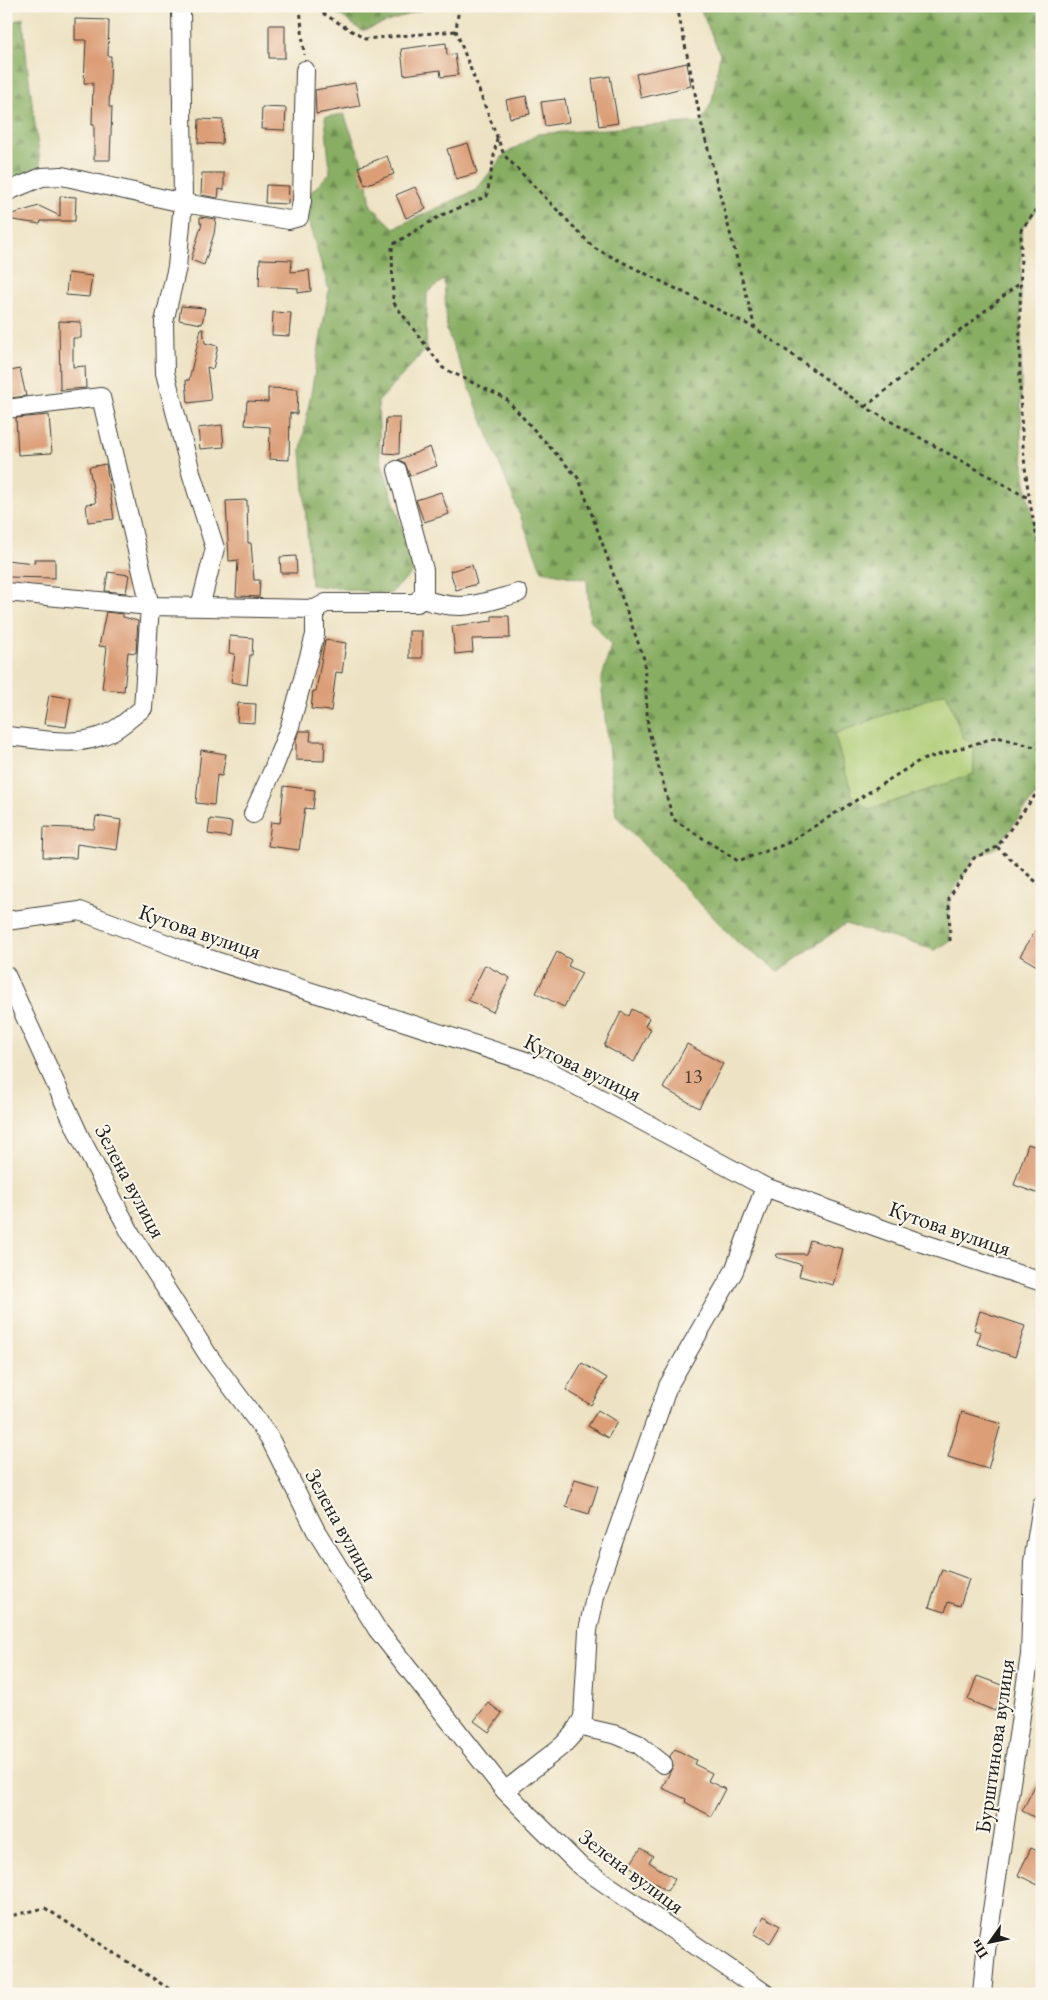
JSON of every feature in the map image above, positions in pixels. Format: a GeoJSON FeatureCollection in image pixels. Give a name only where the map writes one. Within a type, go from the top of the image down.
{"type":"FeatureCollection","features":[{"type":"Feature","properties":{"kind":"street"},"geometry":{"type":"LineString","coordinates":[[182,6],[183,203],[177,267],[164,322],[165,373],[192,476],[215,548],[200,607]]}},
{"type":"Feature","properties":{"kind":"street"},"geometry":{"type":"LineString","coordinates":[[6,192],[42,177],[62,176],[183,203],[289,220],[299,217],[302,201],[305,70]]}},
{"type":"Feature","properties":{"kind":"street"},"geometry":{"type":"LineString","coordinates":[[6,409],[102,397],[150,606],[143,708],[120,727],[98,738],[73,742],[6,736]]}},
{"type":"Feature","properties":{"kind":"street"},"geometry":{"type":"LineString","coordinates":[[6,592],[150,606],[315,609],[326,603],[417,603],[424,594],[424,570],[397,470]]}},
{"type":"Feature","properties":{"kind":"street"},"geometry":{"type":"LineString","coordinates":[[420,598],[440,605],[468,607],[518,593]]}},
{"type":"Feature","properties":{"kind":"street"},"geometry":{"type":"LineString","coordinates":[[253,814],[290,726],[316,635],[315,609]]}},
{"type":"Feature","properties":{"kind":"street","name":"Кутова вулиця"},"geometry":{"type":"LineString","coordinates":[[6,922],[80,912],[191,953],[538,1065],[766,1187],[913,1240],[1042,1282]]}},
{"type":"Feature","properties":{"kind":"street","name":"Зелена вулиця"},"geometry":{"type":"LineString","coordinates":[[6,975],[80,1137],[131,1234],[210,1358],[269,1437],[316,1531],[377,1629],[505,1791],[580,1866],[766,1994]]}},
{"type":"Feature","properties":{"kind":"street"},"geometry":{"type":"LineString","coordinates":[[505,1791],[563,1745],[583,1718],[588,1630],[597,1588],[668,1386],[734,1271],[766,1187]]}},
{"type":"Feature","properties":{"kind":"street","name":"Бурштинова вулиця"},"geometry":{"type":"LineString","coordinates":[[982,1994],[1030,1655],[1033,1562],[1042,1505]]}},
{"type":"Feature","properties":{"kind":"street"},"geometry":{"type":"LineString","coordinates":[[578,1726],[617,1735],[638,1744],[663,1764]]}},
{"type":"Feature","properties":{"kind":"path"},"geometry":{"type":"LineString","coordinates":[[300,6],[305,70]]}},
{"type":"Feature","properties":{"kind":"path"},"geometry":{"type":"LineString","coordinates":[[319,6],[324,14],[366,39],[456,30]]}},
{"type":"Feature","properties":{"kind":"path"},"geometry":{"type":"LineString","coordinates":[[459,6],[456,30],[504,155],[594,248],[755,328],[865,407],[1028,498]]}},
{"type":"Feature","properties":{"kind":"path"},"geometry":{"type":"LineString","coordinates":[[677,6],[702,122],[755,328]]}},
{"type":"Feature","properties":{"kind":"path"},"geometry":{"type":"LineString","coordinates":[[497,138],[487,196],[440,216],[392,245],[393,302],[443,368],[506,399],[579,479],[644,659],[648,728],[673,819],[738,861],[786,844],[919,761],[997,737],[1042,749]]}},
{"type":"Feature","properties":{"kind":"path"},"geometry":{"type":"LineString","coordinates":[[1042,203],[1021,230],[1022,442],[1028,498],[1042,556]]}},
{"type":"Feature","properties":{"kind":"path"},"geometry":{"type":"LineString","coordinates":[[865,407],[1021,282]]}},
{"type":"Feature","properties":{"kind":"path"},"geometry":{"type":"LineString","coordinates":[[950,941],[949,898],[974,858],[998,847],[1042,786]]}},
{"type":"Feature","properties":{"kind":"path"},"geometry":{"type":"LineString","coordinates":[[998,847],[1042,887]]}},
{"type":"Feature","properties":{"kind":"path"},"geometry":{"type":"LineString","coordinates":[[6,1917],[45,1908],[177,1994]]}},
{"type":"Feature","properties":{"kind":"green space"},"geometry":{"type":"Polygon","coordinates":[[[328,6],[432,6],[362,31],[328,6]]]}},
{"type":"Feature","properties":{"kind":"green space"},"geometry":{"type":"Polygon","coordinates":[[[699,6],[1042,6],[1042,203],[1021,230],[1021,442],[1028,498],[1042,556],[1042,786],[997,847],[974,858],[949,898],[950,941],[935,950],[845,924],[779,971],[739,944],[616,816],[601,682],[611,645],[590,619],[587,580],[542,571],[447,331],[444,279],[427,293],[426,349],[378,402],[380,457],[415,570],[390,594],[311,585],[301,450],[329,290],[302,201],[330,173],[325,117],[344,114],[367,176],[371,206],[394,228],[476,190],[504,155],[538,134],[701,122],[712,102],[720,54],[699,6]],[[946,692],[834,734],[853,797],[869,810],[974,774],[974,745],[963,737],[946,692]]]}},
{"type":"Feature","properties":{"kind":"green space"},"geometry":{"type":"Polygon","coordinates":[[[23,18],[42,177],[6,192],[6,24],[23,18]]]}},
{"type":"Feature","properties":{"kind":"green space"},"geometry":{"type":"Polygon","coordinates":[[[946,692],[963,737],[974,745],[974,774],[869,810],[853,797],[834,734],[946,692]]]}},
{"type":"Feature","properties":{"kind":"building"},"geometry":{"type":"Polygon","coordinates":[[[75,19],[109,20],[108,56],[111,56],[109,107],[112,107],[110,160],[94,160],[94,125],[92,125],[93,83],[84,83],[86,40],[75,40],[75,19]]]}},
{"type":"Feature","properties":{"kind":"building"},"geometry":{"type":"Polygon","coordinates":[[[269,25],[285,25],[285,58],[269,58],[269,25]]]}},
{"type":"Feature","properties":{"kind":"building"},"geometry":{"type":"Polygon","coordinates":[[[446,43],[447,55],[455,54],[458,75],[441,77],[440,70],[404,75],[401,49],[446,43]]]}},
{"type":"Feature","properties":{"kind":"building"},"geometry":{"type":"Polygon","coordinates":[[[687,63],[691,86],[641,98],[636,74],[687,63]]]}},
{"type":"Feature","properties":{"kind":"building"},"geometry":{"type":"Polygon","coordinates":[[[610,76],[618,123],[599,126],[592,79],[610,76]]]}},
{"type":"Feature","properties":{"kind":"building"},"geometry":{"type":"Polygon","coordinates":[[[355,83],[360,106],[316,114],[315,90],[355,83]]]}},
{"type":"Feature","properties":{"kind":"building"},"geometry":{"type":"Polygon","coordinates":[[[526,96],[530,114],[510,118],[506,100],[526,96]]]}},
{"type":"Feature","properties":{"kind":"building"},"geometry":{"type":"Polygon","coordinates":[[[565,99],[569,122],[545,126],[541,102],[565,99]]]}},
{"type":"Feature","properties":{"kind":"building"},"geometry":{"type":"Polygon","coordinates":[[[262,107],[286,108],[285,130],[261,129],[262,107]]]}},
{"type":"Feature","properties":{"kind":"building"},"geometry":{"type":"Polygon","coordinates":[[[199,119],[223,120],[222,144],[198,143],[199,119]]]}},
{"type":"Feature","properties":{"kind":"building"},"geometry":{"type":"Polygon","coordinates":[[[468,143],[477,173],[456,179],[447,149],[468,143]]]}},
{"type":"Feature","properties":{"kind":"building"},"geometry":{"type":"Polygon","coordinates":[[[387,156],[394,174],[365,185],[358,167],[387,156]]]}},
{"type":"Feature","properties":{"kind":"building"},"geometry":{"type":"Polygon","coordinates":[[[202,173],[224,173],[224,190],[219,189],[218,198],[201,195],[202,173]]]}},
{"type":"Feature","properties":{"kind":"building"},"geometry":{"type":"Polygon","coordinates":[[[266,185],[289,186],[288,204],[265,203],[266,185]]]}},
{"type":"Feature","properties":{"kind":"building"},"geometry":{"type":"Polygon","coordinates":[[[415,187],[426,209],[406,218],[396,195],[415,187]]]}},
{"type":"Feature","properties":{"kind":"building"},"geometry":{"type":"Polygon","coordinates":[[[60,196],[76,197],[75,221],[41,221],[40,224],[6,219],[6,216],[39,206],[60,216],[60,196]]]}},
{"type":"Feature","properties":{"kind":"building"},"geometry":{"type":"Polygon","coordinates":[[[200,217],[216,219],[214,234],[204,265],[191,260],[202,223],[200,223],[200,217]]]}},
{"type":"Feature","properties":{"kind":"building"},"geometry":{"type":"Polygon","coordinates":[[[260,259],[292,260],[291,272],[309,270],[311,291],[298,293],[298,288],[259,286],[260,259]]]}},
{"type":"Feature","properties":{"kind":"building"},"geometry":{"type":"Polygon","coordinates":[[[68,273],[92,276],[89,297],[66,295],[68,273]]]}},
{"type":"Feature","properties":{"kind":"building"},"geometry":{"type":"Polygon","coordinates":[[[181,306],[205,308],[202,324],[179,320],[181,306]]]}},
{"type":"Feature","properties":{"kind":"building"},"geometry":{"type":"Polygon","coordinates":[[[273,312],[291,313],[289,336],[272,335],[273,312]]]}},
{"type":"Feature","properties":{"kind":"building"},"geometry":{"type":"Polygon","coordinates":[[[59,321],[81,322],[81,338],[73,338],[73,367],[85,366],[86,388],[60,390],[59,321]]]}},
{"type":"Feature","properties":{"kind":"building"},"geometry":{"type":"Polygon","coordinates":[[[201,329],[203,329],[205,343],[218,346],[213,369],[207,367],[211,400],[188,403],[186,380],[189,380],[201,329]]]}},
{"type":"Feature","properties":{"kind":"building"},"geometry":{"type":"Polygon","coordinates":[[[20,369],[26,396],[11,398],[6,372],[20,369]]]}},
{"type":"Feature","properties":{"kind":"building"},"geometry":{"type":"Polygon","coordinates":[[[268,388],[298,389],[297,414],[290,413],[289,460],[269,459],[270,427],[245,425],[247,401],[268,402],[268,388]]]}},
{"type":"Feature","properties":{"kind":"building"},"geometry":{"type":"Polygon","coordinates":[[[49,415],[52,453],[18,455],[16,418],[49,415]]]}},
{"type":"Feature","properties":{"kind":"building"},"geometry":{"type":"Polygon","coordinates":[[[386,418],[400,418],[399,454],[384,453],[386,418]]]}},
{"type":"Feature","properties":{"kind":"building"},"geometry":{"type":"Polygon","coordinates":[[[222,425],[224,447],[200,449],[198,428],[222,425]]]}},
{"type":"Feature","properties":{"kind":"building"},"geometry":{"type":"Polygon","coordinates":[[[430,447],[437,466],[410,476],[405,463],[398,460],[430,447]]]}},
{"type":"Feature","properties":{"kind":"building"},"geometry":{"type":"Polygon","coordinates":[[[106,464],[114,519],[88,522],[86,504],[96,503],[89,467],[106,464]]]}},
{"type":"Feature","properties":{"kind":"building"},"geometry":{"type":"Polygon","coordinates":[[[441,492],[449,514],[424,522],[416,500],[441,492]]]}},
{"type":"Feature","properties":{"kind":"building"},"geometry":{"type":"Polygon","coordinates":[[[247,500],[248,543],[251,543],[254,580],[260,580],[259,597],[236,596],[238,560],[229,561],[226,501],[247,500]]]}},
{"type":"Feature","properties":{"kind":"building"},"geometry":{"type":"Polygon","coordinates":[[[296,556],[297,573],[281,573],[280,557],[296,556]]]}},
{"type":"Feature","properties":{"kind":"building"},"geometry":{"type":"Polygon","coordinates":[[[34,559],[55,559],[55,578],[6,577],[6,560],[35,563],[34,559]]]}},
{"type":"Feature","properties":{"kind":"building"},"geometry":{"type":"Polygon","coordinates":[[[472,565],[477,584],[456,590],[450,571],[472,565]]]}},
{"type":"Feature","properties":{"kind":"building"},"geometry":{"type":"Polygon","coordinates":[[[108,572],[129,575],[126,593],[105,591],[108,572]]]}},
{"type":"Feature","properties":{"kind":"building"},"geometry":{"type":"Polygon","coordinates":[[[106,612],[123,614],[123,617],[138,621],[136,653],[128,652],[124,691],[102,689],[107,647],[99,646],[106,612]]]}},
{"type":"Feature","properties":{"kind":"building"},"geometry":{"type":"Polygon","coordinates":[[[492,616],[509,616],[510,638],[472,639],[473,652],[455,654],[452,626],[492,621],[492,616]]]}},
{"type":"Feature","properties":{"kind":"building"},"geometry":{"type":"Polygon","coordinates":[[[409,631],[422,631],[422,658],[409,658],[409,631]]]}},
{"type":"Feature","properties":{"kind":"building"},"geometry":{"type":"Polygon","coordinates":[[[230,636],[253,638],[247,685],[231,682],[235,654],[229,653],[230,636]]]}},
{"type":"Feature","properties":{"kind":"building"},"geometry":{"type":"Polygon","coordinates":[[[325,640],[346,643],[342,673],[336,672],[331,711],[311,709],[313,691],[316,691],[325,640]]]}},
{"type":"Feature","properties":{"kind":"building"},"geometry":{"type":"Polygon","coordinates":[[[49,695],[71,698],[66,727],[44,724],[49,695]]]}},
{"type":"Feature","properties":{"kind":"building"},"geometry":{"type":"Polygon","coordinates":[[[238,703],[256,704],[255,723],[237,722],[238,703]]]}},
{"type":"Feature","properties":{"kind":"building"},"geometry":{"type":"Polygon","coordinates":[[[300,731],[311,731],[310,741],[325,741],[324,761],[296,760],[296,739],[300,731]]]}},
{"type":"Feature","properties":{"kind":"building"},"geometry":{"type":"Polygon","coordinates":[[[201,750],[226,754],[222,776],[217,775],[214,805],[196,803],[201,750]]]}},
{"type":"Feature","properties":{"kind":"building"},"geometry":{"type":"Polygon","coordinates":[[[284,786],[315,790],[313,809],[305,808],[299,850],[268,846],[271,822],[280,823],[284,786]]]}},
{"type":"Feature","properties":{"kind":"building"},"geometry":{"type":"Polygon","coordinates":[[[96,816],[121,820],[117,850],[77,844],[76,858],[43,857],[44,827],[94,829],[96,816]]]}},
{"type":"Feature","properties":{"kind":"building"},"geometry":{"type":"Polygon","coordinates":[[[210,819],[232,822],[230,837],[208,834],[210,819]]]}},
{"type":"Feature","properties":{"kind":"building"},"geometry":{"type":"Polygon","coordinates":[[[1042,920],[1042,969],[1020,956],[1042,920]]]}},
{"type":"Feature","properties":{"kind":"building"},"geometry":{"type":"Polygon","coordinates":[[[557,952],[571,960],[568,966],[582,973],[564,1007],[536,993],[557,952]]]}},
{"type":"Feature","properties":{"kind":"building"},"geometry":{"type":"Polygon","coordinates":[[[485,965],[510,978],[493,1012],[468,1000],[485,965]]]}},
{"type":"Feature","properties":{"kind":"building"},"geometry":{"type":"Polygon","coordinates":[[[632,1009],[649,1018],[645,1026],[651,1029],[634,1062],[604,1046],[621,1012],[629,1016],[632,1009]]]}},
{"type":"Feature","properties":{"kind":"building"},"geometry":{"type":"Polygon","coordinates":[[[687,1044],[723,1064],[699,1108],[663,1088],[687,1044]]]}},
{"type":"Feature","properties":{"kind":"building"},"geometry":{"type":"Polygon","coordinates":[[[1028,1144],[1042,1149],[1042,1195],[1014,1185],[1028,1144]]]}},
{"type":"Feature","properties":{"kind":"building"},"geometry":{"type":"Polygon","coordinates":[[[810,1240],[843,1249],[833,1285],[799,1276],[802,1265],[776,1257],[777,1254],[806,1254],[810,1240]]]}},
{"type":"Feature","properties":{"kind":"building"},"geometry":{"type":"Polygon","coordinates":[[[980,1311],[1025,1326],[1015,1357],[977,1344],[981,1332],[974,1330],[980,1311]]]}},
{"type":"Feature","properties":{"kind":"building"},"geometry":{"type":"Polygon","coordinates":[[[582,1363],[607,1378],[591,1405],[566,1390],[582,1363]]]}},
{"type":"Feature","properties":{"kind":"building"},"geometry":{"type":"Polygon","coordinates":[[[598,1410],[617,1422],[608,1438],[588,1426],[598,1410]]]}},
{"type":"Feature","properties":{"kind":"building"},"geometry":{"type":"Polygon","coordinates":[[[962,1412],[1001,1424],[988,1469],[948,1457],[962,1412]]]}},
{"type":"Feature","properties":{"kind":"building"},"geometry":{"type":"Polygon","coordinates":[[[575,1479],[598,1486],[589,1514],[566,1507],[575,1479]]]}},
{"type":"Feature","properties":{"kind":"building"},"geometry":{"type":"Polygon","coordinates":[[[942,1569],[969,1579],[960,1606],[948,1602],[945,1612],[929,1607],[942,1569]]]}},
{"type":"Feature","properties":{"kind":"building"},"geometry":{"type":"Polygon","coordinates":[[[977,1676],[1004,1686],[995,1711],[968,1700],[977,1676]]]}},
{"type":"Feature","properties":{"kind":"building"},"geometry":{"type":"Polygon","coordinates":[[[488,1703],[502,1713],[489,1732],[474,1721],[488,1703]]]}},
{"type":"Feature","properties":{"kind":"building"},"geometry":{"type":"Polygon","coordinates":[[[675,1749],[696,1760],[694,1764],[712,1773],[708,1781],[725,1789],[711,1816],[685,1802],[686,1799],[662,1788],[673,1766],[670,1756],[675,1749]]]}},
{"type":"Feature","properties":{"kind":"building"},"geometry":{"type":"Polygon","coordinates":[[[1042,1772],[1042,1821],[1022,1811],[1042,1772]]]}},
{"type":"Feature","properties":{"kind":"building"},"geometry":{"type":"Polygon","coordinates":[[[641,1848],[653,1856],[649,1862],[675,1879],[667,1891],[629,1866],[641,1848]]]}},
{"type":"Feature","properties":{"kind":"building"},"geometry":{"type":"Polygon","coordinates":[[[1031,1848],[1042,1853],[1042,1887],[1018,1875],[1031,1848]]]}},
{"type":"Feature","properties":{"kind":"building"},"geometry":{"type":"Polygon","coordinates":[[[764,1916],[780,1926],[770,1943],[754,1934],[764,1916]]]}}]}
